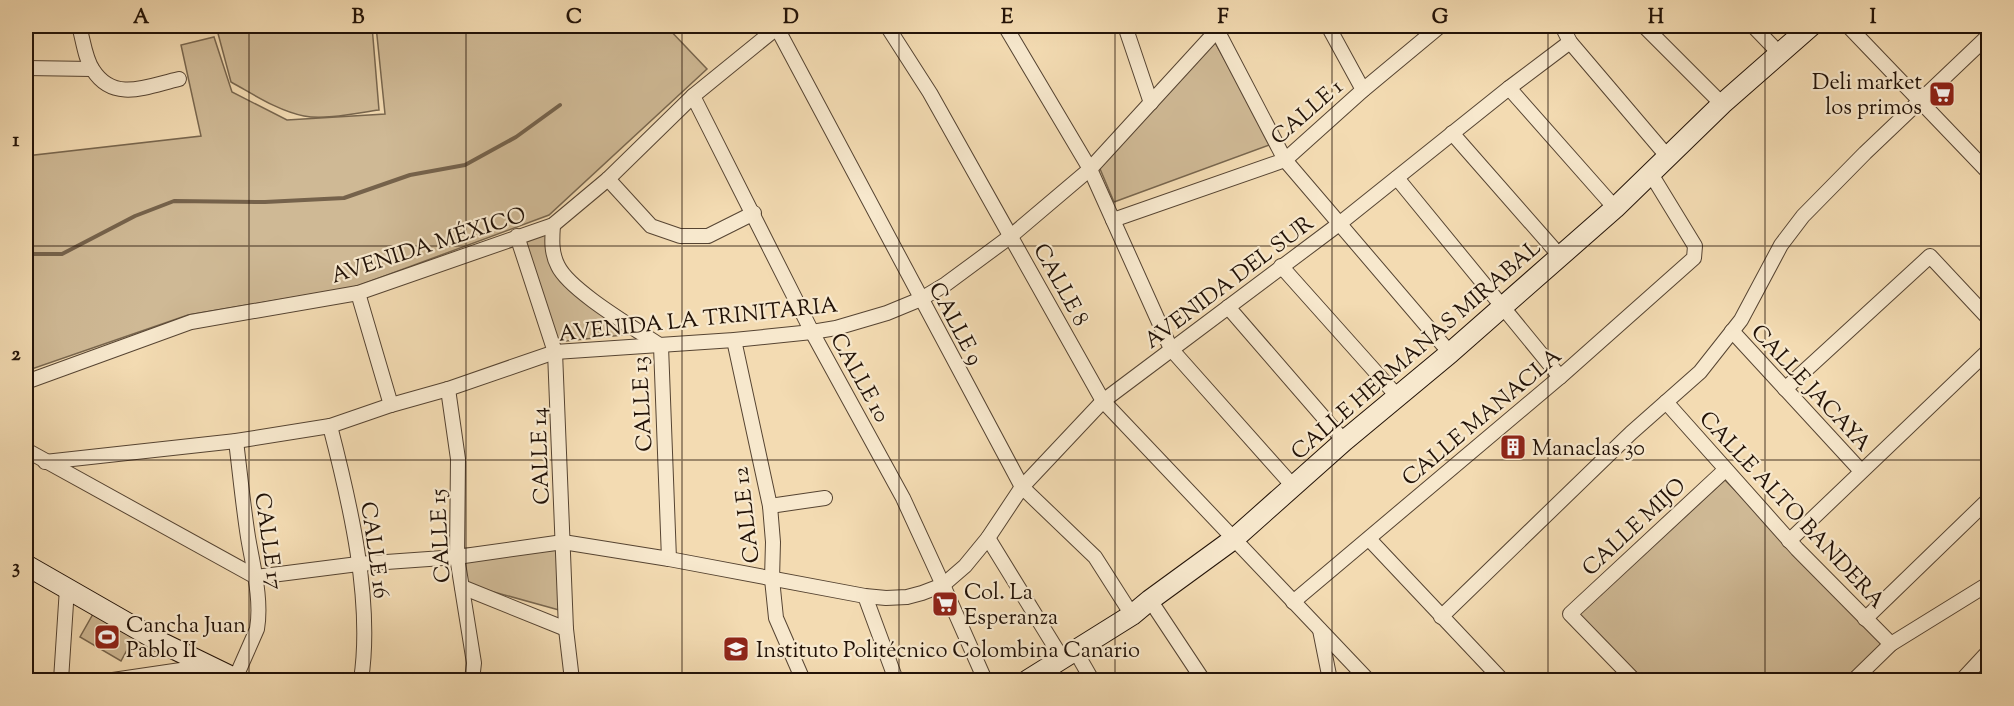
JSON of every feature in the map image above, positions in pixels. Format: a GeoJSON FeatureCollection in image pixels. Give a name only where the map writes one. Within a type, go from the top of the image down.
{"type":"FeatureCollection","features":[{"type":"Feature","properties":{"kind":"street"},"geometry":{"type":"LineString","coordinates":[[79,26],[92,69],[103,82],[114,89],[130,91],[179,80]]}},
{"type":"Feature","properties":{"kind":"street","name":"CALLE 8"},"geometry":{"type":"LineString","coordinates":[[887,26],[930,93],[1103,401],[1368,681]]}},
{"type":"Feature","properties":{"kind":"street"},"geometry":{"type":"LineString","coordinates":[[1005,26],[1090,169],[1171,350],[1293,486]]}},
{"type":"Feature","properties":{"kind":"street"},"geometry":{"type":"LineString","coordinates":[[1125,26],[1151,103]]}},
{"type":"Feature","properties":{"kind":"street"},"geometry":{"type":"LineString","coordinates":[[1328,26],[1363,90]]}},
{"type":"Feature","properties":{"kind":"street","name":"CALLE 1"},"geometry":{"type":"LineString","coordinates":[[1113,220],[1285,160],[1363,90],[1440,26]]}},
{"type":"Feature","properties":{"kind":"street"},"geometry":{"type":"LineString","coordinates":[[1562,26],[1570,42],[1667,156]]}},
{"type":"Feature","properties":{"kind":"street"},"geometry":{"type":"LineString","coordinates":[[1644,26],[1722,104]]}},
{"type":"Feature","properties":{"kind":"street"},"geometry":{"type":"LineString","coordinates":[[1753,26],[1780,54]]}},
{"type":"Feature","properties":{"kind":"street","name":"CALLE HERMANAS MIRABAL"},"geometry":{"type":"LineString","coordinates":[[1028,681],[1132,615],[1235,538],[1615,208],[1722,104],[1811,26]]}},
{"type":"Feature","properties":{"kind":"street"},"geometry":{"type":"LineString","coordinates":[[1848,26],[1989,172]]}},
{"type":"Feature","properties":{"kind":"street","name":"AVENIDA MÉXICO"},"geometry":{"type":"LineString","coordinates":[[26,382],[191,322],[358,293],[553,225],[608,179],[693,96],[778,27]]}},
{"type":"Feature","properties":{"kind":"street","name":"CALLE 9"},"geometry":{"type":"LineString","coordinates":[[778,27],[1022,487],[1089,550],[1132,615]]}},
{"type":"Feature","properties":{"kind":"street"},"geometry":{"type":"LineString","coordinates":[[1219,28],[1285,160],[1450,353]]}},
{"type":"Feature","properties":{"kind":"street","name":"AVENIDA LA TRINITARIA"},"geometry":{"type":"LineString","coordinates":[[45,462],[236,441],[330,426],[555,352],[660,346],[812,332],[860,322],[887,313],[921,299],[946,284],[1011,236],[1090,169],[1219,28]]}},
{"type":"Feature","properties":{"kind":"street"},"geometry":{"type":"LineString","coordinates":[[1441,617],[1630,432],[1700,372],[1741,320],[1781,244],[1803,216],[1920,100],[1989,36]]}},
{"type":"Feature","properties":{"kind":"street","name":"AVENIDA DEL SUR"},"geometry":{"type":"LineString","coordinates":[[943,585],[965,566],[988,538],[1022,487],[1103,401],[1339,224],[1570,42]]}},
{"type":"Feature","properties":{"kind":"street"},"geometry":{"type":"LineString","coordinates":[[26,68],[92,69]]}},
{"type":"Feature","properties":{"kind":"street"},"geometry":{"type":"LineString","coordinates":[[1509,88],[1615,208]]}},
{"type":"Feature","properties":{"kind":"street","name":"CALLE 10"},"geometry":{"type":"LineString","coordinates":[[693,96],[812,332],[903,498],[985,681]]}},
{"type":"Feature","properties":{"kind":"street"},"geometry":{"type":"LineString","coordinates":[[1452,133],[1560,256]]}},
{"type":"Feature","properties":{"kind":"street","name":"CALLE MANACLA"},"geometry":{"type":"LineString","coordinates":[[1293,602],[1560,377],[1694,258],[1695,246],[1651,174]]}},
{"type":"Feature","properties":{"kind":"street"},"geometry":{"type":"LineString","coordinates":[[1397,178],[1560,377]]}},
{"type":"Feature","properties":{"kind":"street"},"geometry":{"type":"LineString","coordinates":[[608,179],[651,226],[680,236],[708,236],[754,213]]}},
{"type":"Feature","properties":{"kind":"street","name":"CALLE 13"},"geometry":{"type":"LineString","coordinates":[[553,225],[552,245],[558,267],[580,292],[660,346],[669,559]]}},
{"type":"Feature","properties":{"kind":"street","name":"CALLE 14"},"geometry":{"type":"LineString","coordinates":[[517,236],[555,352],[566,629],[572,681]]}},
{"type":"Feature","properties":{"kind":"street"},"geometry":{"type":"LineString","coordinates":[[1785,389],[1930,256],[1989,318]]}},
{"type":"Feature","properties":{"kind":"street"},"geometry":{"type":"LineString","coordinates":[[1281,266],[1398,397]]}},
{"type":"Feature","properties":{"kind":"street"},"geometry":{"type":"LineString","coordinates":[[358,293],[391,405]]}},
{"type":"Feature","properties":{"kind":"street"},"geometry":{"type":"LineString","coordinates":[[1228,307],[1344,441]]}},
{"type":"Feature","properties":{"kind":"street","name":"CALLE JACAYA"},"geometry":{"type":"LineString","coordinates":[[1732,331],[1861,471]]}},
{"type":"Feature","properties":{"kind":"street","name":"CALLE 12"},"geometry":{"type":"LineString","coordinates":[[734,340],[770,506],[773,542],[772,579],[776,618],[803,681]]}},
{"type":"Feature","properties":{"kind":"street"},"geometry":{"type":"LineString","coordinates":[[1789,541],[1989,351]]}},
{"type":"Feature","properties":{"kind":"street","name":"CALLE 15"},"geometry":{"type":"LineString","coordinates":[[448,389],[458,459],[456,557],[474,663],[472,681]]}},
{"type":"Feature","properties":{"kind":"street","name":"CALLE ALTO BANDERA"},"geometry":{"type":"LineString","coordinates":[[1666,402],[1789,541],[1891,644]]}},
{"type":"Feature","properties":{"kind":"street","name":"CALLE 16"},"geometry":{"type":"LineString","coordinates":[[330,426],[347,492],[358,564],[365,653],[361,681]]}},
{"type":"Feature","properties":{"kind":"street","name":"CALLE 17"},"geometry":{"type":"LineString","coordinates":[[236,441],[248,537],[256,577],[257,629],[237,680]]}},
{"type":"Feature","properties":{"kind":"street"},"geometry":{"type":"LineString","coordinates":[[26,450],[256,577],[358,564],[456,557],[563,542],[669,559],[865,596],[908,597],[943,585]]}},
{"type":"Feature","properties":{"kind":"street","name":"CALLE MIJO"},"geometry":{"type":"LineString","coordinates":[[1634,681],[1569,614],[1725,470]]}},
{"type":"Feature","properties":{"kind":"street"},"geometry":{"type":"LineString","coordinates":[[770,506],[825,498]]}},
{"type":"Feature","properties":{"kind":"street"},"geometry":{"type":"LineString","coordinates":[[1865,619],[1989,500]]}},
{"type":"Feature","properties":{"kind":"street"},"geometry":{"type":"LineString","coordinates":[[988,538],[1069,656],[1092,681]]}},
{"type":"Feature","properties":{"kind":"street"},"geometry":{"type":"LineString","coordinates":[[1369,538],[1502,681]]}},
{"type":"Feature","properties":{"kind":"street"},"geometry":{"type":"LineString","coordinates":[[26,565],[162,643],[237,680]]}},
{"type":"Feature","properties":{"kind":"street"},"geometry":{"type":"LineString","coordinates":[[1854,681],[1891,644],[1989,584]]}},
{"type":"Feature","properties":{"kind":"street"},"geometry":{"type":"LineString","coordinates":[[462,587],[566,629]]}},
{"type":"Feature","properties":{"kind":"street"},"geometry":{"type":"LineString","coordinates":[[61,681],[67,588]]}},
{"type":"Feature","properties":{"kind":"street"},"geometry":{"type":"LineString","coordinates":[[865,596],[896,681]]}},
{"type":"Feature","properties":{"kind":"street"},"geometry":{"type":"LineString","coordinates":[[1150,600],[1203,681]]}},
{"type":"Feature","properties":{"kind":"street"},"geometry":{"type":"LineString","coordinates":[[1320,629],[1330,681]]}},
{"type":"Feature","properties":{"kind":"street"},"geometry":{"type":"LineString","coordinates":[[1962,681],[1989,651]]}},
{"type":"Feature","properties":{"kind":"street"},"geometry":{"type":"LineString","coordinates":[[113,681],[149,678],[208,666]]}},
{"type":"Feature","properties":{"kind":"shaded area"},"geometry":{"type":"Polygon","coordinates":[[[216,26],[372,26],[379,110],[341,116],[312,117],[294,114],[266,102],[231,82],[216,26]]]}},
{"type":"Feature","properties":{"kind":"shaded area"},"geometry":{"type":"Polygon","coordinates":[[[376,26],[666,26],[707,69],[549,215],[355,287],[188,315],[26,371],[26,156],[201,136],[181,45],[214,37],[232,92],[287,120],[385,114],[376,26]]]}},
{"type":"Feature","properties":{"kind":"shaded area"},"geometry":{"type":"Polygon","coordinates":[[[1209,32],[1272,144],[1114,202],[1095,157],[1209,32]]]}},
{"type":"Feature","properties":{"kind":"shaded area"},"geometry":{"type":"Polygon","coordinates":[[[551,222],[556,270],[652,332],[557,342],[521,237],[551,222]]]}},
{"type":"Feature","properties":{"kind":"shaded area"},"geometry":{"type":"Polygon","coordinates":[[[1725,480],[1886,643],[1846,680],[1641,680],[1578,614],[1725,480]]]}},
{"type":"Feature","properties":{"kind":"shaded area"},"geometry":{"type":"Polygon","coordinates":[[[558,541],[559,610],[465,584],[459,549],[558,541]]]}},
{"type":"Feature","properties":{"kind":"shaded area","name":"Cancha Juan Pablo II"},"geometry":{"type":"Polygon","coordinates":[[[93,614],[134,637],[121,661],[80,637],[93,614]]]}},
{"type":"Feature","properties":{"kind":"waterway"},"geometry":{"type":"LineString","coordinates":[[26,254],[62,254],[135,216],[174,201],[265,202],[344,198],[410,175],[465,165],[516,137],[560,105]]}},
{"type":"Feature","properties":{"kind":"place","name":"Deli market los primos"},"geometry":{"type":"Point","coordinates":[1942,94]}},
{"type":"Feature","properties":{"kind":"place","name":"Manaclas 30"},"geometry":{"type":"Point","coordinates":[1513,447]}},
{"type":"Feature","properties":{"kind":"place","name":"Col. La Esperanza"},"geometry":{"type":"Point","coordinates":[945,604]}},
{"type":"Feature","properties":{"kind":"place","name":"Cancha Juan Pablo II"},"geometry":{"type":"Point","coordinates":[107,637]}},
{"type":"Feature","properties":{"kind":"place","name":"Instituto Politécnico Colombina Canario"},"geometry":{"type":"Point","coordinates":[736,649]}}]}
